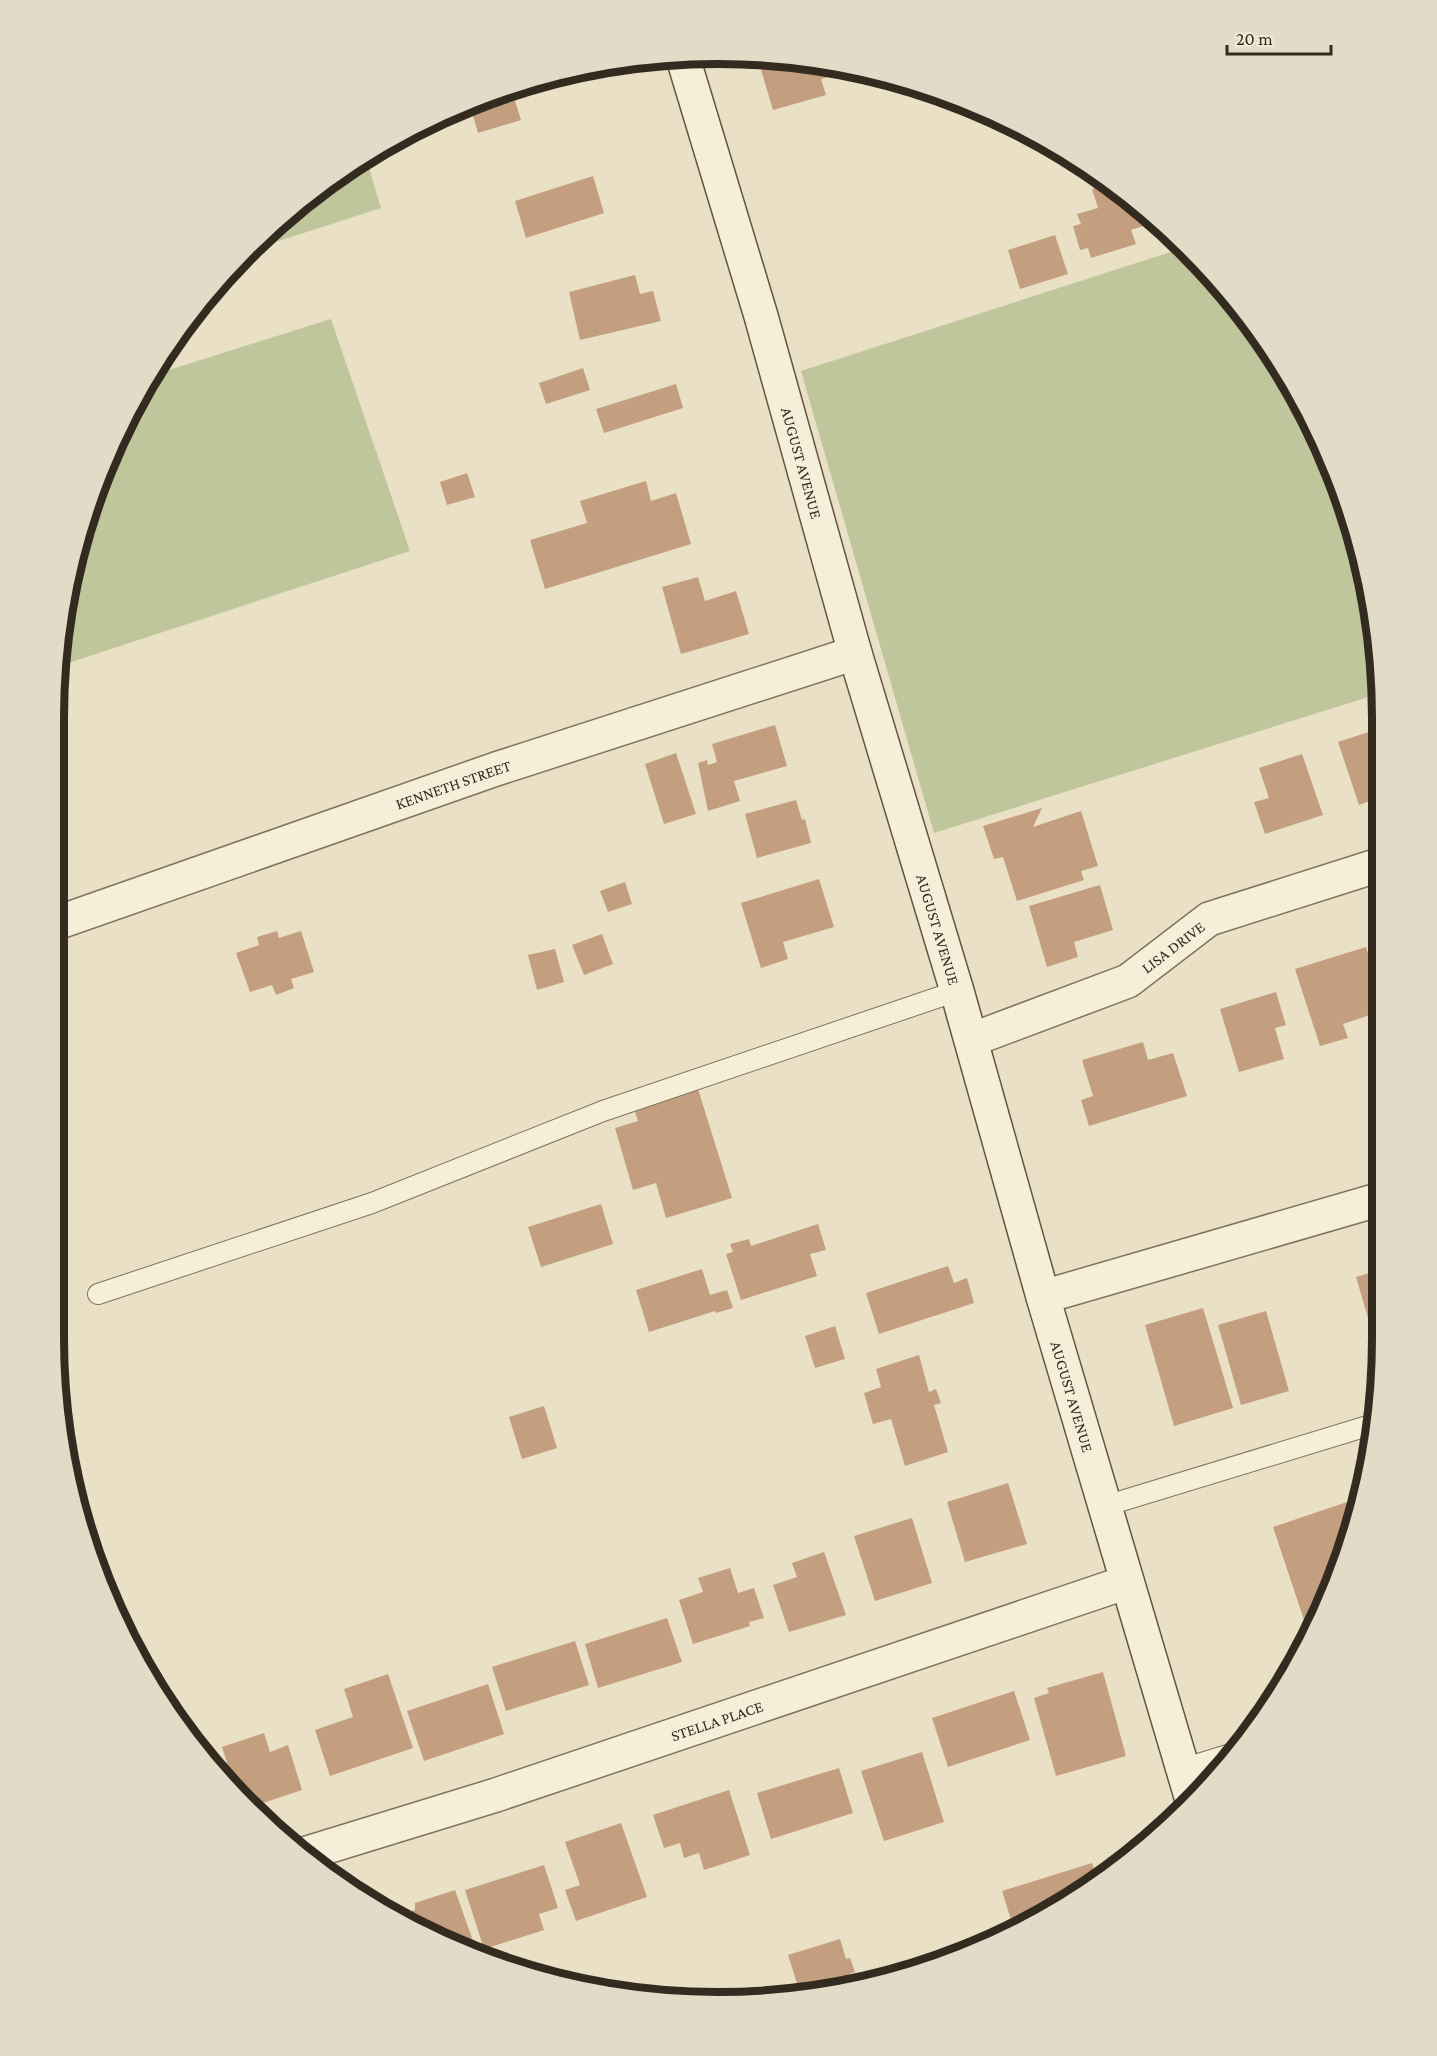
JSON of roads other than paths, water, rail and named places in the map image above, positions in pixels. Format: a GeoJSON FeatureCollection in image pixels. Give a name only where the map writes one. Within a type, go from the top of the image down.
{"type":"FeatureCollection","features":[{"type":"Feature","properties":{"kind":"street","name":"AUGUST AVENUE"},"geometry":{"type":"LineString","coordinates":[[685,66],[761,316],[855,653],[957,991],[1043,1297],[1189,1791]]}},
{"type":"Feature","properties":{"kind":"street","name":"KENNETH STREET"},"geometry":{"type":"LineString","coordinates":[[65,920],[495,769],[855,653]]}},
{"type":"Feature","properties":{"kind":"street","name":"LISA DRIVE"},"geometry":{"type":"LineString","coordinates":[[971,1040],[1128,981],[1209,919],[1372,867]]}},
{"type":"Feature","properties":{"kind":"street"},"geometry":{"type":"LineString","coordinates":[[1043,1297],[1372,1202]]}},
{"type":"Feature","properties":{"kind":"street","name":"STELLA PLACE"},"geometry":{"type":"LineString","coordinates":[[314,1851],[496,1795],[1127,1582]]}},
{"type":"Feature","properties":{"kind":"lane"},"geometry":{"type":"LineString","coordinates":[[98,1294],[372,1203],[603,1111],[957,991]]}},
{"type":"Feature","properties":{"kind":"lane"},"geometry":{"type":"LineString","coordinates":[[1105,1506],[1366,1426]]}},
{"type":"Feature","properties":{"kind":"lane"},"geometry":{"type":"LineString","coordinates":[[1182,1769],[1219,1757]]}}]}
